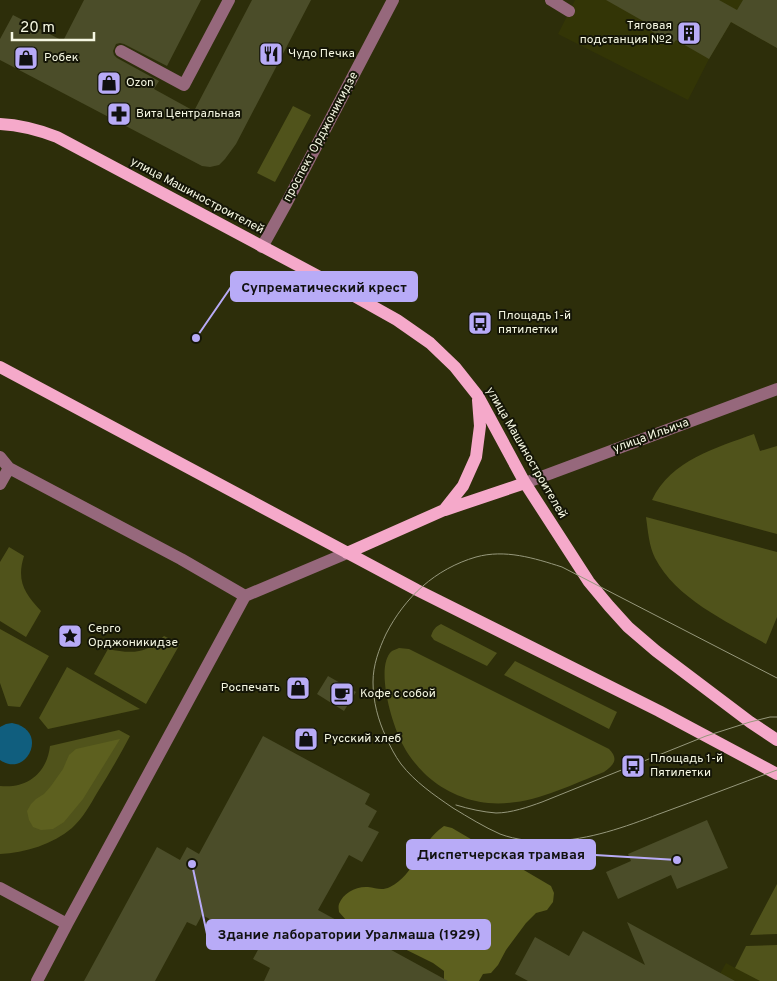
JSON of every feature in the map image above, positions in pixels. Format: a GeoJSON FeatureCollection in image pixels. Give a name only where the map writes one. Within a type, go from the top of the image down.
{"type":"FeatureCollection","features":[{"type":"Feature","properties":{"kind":"main road","name":"улица Машиностроителей"},"geometry":{"type":"LineString","coordinates":[[0,124],[24,127],[57,137],[331,283],[397,320],[430,344],[456,367],[478,396],[526,483],[589,582],[628,627],[684,674],[777,740]]}},
{"type":"Feature","properties":{"kind":"main road"},"geometry":{"type":"LineString","coordinates":[[0,367],[417,590],[659,711],[777,774]]}},
{"type":"Feature","properties":{"kind":"main road"},"geometry":{"type":"LineString","coordinates":[[444,510],[464,486],[476,457],[480,426],[478,396]]}},
{"type":"Feature","properties":{"kind":"main road"},"geometry":{"type":"LineString","coordinates":[[347,553],[444,510],[526,483]]}},
{"type":"Feature","properties":{"kind":"street"},"geometry":{"type":"LineString","coordinates":[[121,51],[184,85],[229,0]]}},
{"type":"Feature","properties":{"kind":"street","name":"проспект Орджоникидзе"},"geometry":{"type":"LineString","coordinates":[[262,247],[288,202],[393,0]]}},
{"type":"Feature","properties":{"kind":"street"},"geometry":{"type":"LineString","coordinates":[[551,0],[569,11]]}},
{"type":"Feature","properties":{"kind":"street","name":"улица Ильича"},"geometry":{"type":"LineString","coordinates":[[526,483],[777,389]]}},
{"type":"Feature","properties":{"kind":"street"},"geometry":{"type":"LineString","coordinates":[[0,457],[8,468],[181,559],[245,596]]}},
{"type":"Feature","properties":{"kind":"street"},"geometry":{"type":"LineString","coordinates":[[0,484],[8,468]]}},
{"type":"Feature","properties":{"kind":"street"},"geometry":{"type":"LineString","coordinates":[[37,981],[245,596],[347,553]]}},
{"type":"Feature","properties":{"kind":"street"},"geometry":{"type":"LineString","coordinates":[[0,888],[67,924]]}},
{"type":"Feature","properties":{"kind":"shaded area"},"geometry":{"type":"Polygon","coordinates":[[[575,0],[777,0],[777,48],[731,22],[688,100],[558,34],[575,0]]]}},
{"type":"Feature","properties":{"kind":"shaded area"},"geometry":{"type":"Polygon","coordinates":[[[120,739],[83,799],[64,822],[53,829],[41,830],[33,827],[27,811],[31,804],[51,786],[63,769],[69,755],[76,749],[120,739]]]}},
{"type":"Feature","properties":{"kind":"shaded area"},"geometry":{"type":"Polygon","coordinates":[[[444,826],[452,828],[551,886],[554,893],[553,902],[547,910],[536,913],[526,923],[506,950],[498,965],[491,973],[483,974],[479,981],[444,981],[444,971],[433,963],[346,920],[339,912],[341,900],[350,891],[363,887],[384,889],[399,882],[412,867],[429,841],[444,826]]]}},
{"type":"Feature","properties":{"kind":"shaded area"},"geometry":{"type":"Polygon","coordinates":[[[726,963],[760,981],[716,981],[726,963]]]}},
{"type":"Feature","properties":{"kind":"green space"},"geometry":{"type":"Polygon","coordinates":[[[293,106],[311,115],[275,182],[257,173],[293,106]]]}},
{"type":"Feature","properties":{"kind":"green space"},"geometry":{"type":"Polygon","coordinates":[[[754,434],[760,451],[777,446],[777,534],[652,500],[660,486],[683,465],[710,450],[754,434]]]}},
{"type":"Feature","properties":{"kind":"green space"},"geometry":{"type":"Polygon","coordinates":[[[646,517],[777,552],[777,617],[766,644],[704,608],[676,586],[664,573],[655,558],[649,538],[646,517]]]}},
{"type":"Feature","properties":{"kind":"green space"},"geometry":{"type":"Polygon","coordinates":[[[9,547],[24,556],[21,573],[26,593],[41,611],[26,637],[0,621],[0,562],[9,547]]]}},
{"type":"Feature","properties":{"kind":"green space"},"geometry":{"type":"Polygon","coordinates":[[[441,624],[497,653],[487,666],[434,640],[431,636],[441,624]]]}},
{"type":"Feature","properties":{"kind":"green space"},"geometry":{"type":"Polygon","coordinates":[[[0,629],[49,656],[20,707],[8,706],[0,683],[0,629]]]}},
{"type":"Feature","properties":{"kind":"green space"},"geometry":{"type":"Polygon","coordinates":[[[164,636],[180,644],[146,704],[94,674],[108,649],[124,652],[139,651],[158,642],[164,636]]]}},
{"type":"Feature","properties":{"kind":"green space"},"geometry":{"type":"Polygon","coordinates":[[[399,648],[409,649],[609,749],[614,756],[613,764],[604,772],[562,789],[518,802],[479,802],[445,789],[424,773],[405,749],[390,712],[385,683],[385,670],[387,659],[392,651],[399,648]]]}},
{"type":"Feature","properties":{"kind":"green space"},"geometry":{"type":"Polygon","coordinates":[[[515,661],[617,712],[609,729],[504,675],[515,661]]]}},
{"type":"Feature","properties":{"kind":"green space"},"geometry":{"type":"Polygon","coordinates":[[[67,667],[140,709],[48,729],[39,718],[67,667]]]}},
{"type":"Feature","properties":{"kind":"green space"},"geometry":{"type":"Polygon","coordinates":[[[119,730],[130,736],[89,807],[76,824],[56,839],[38,847],[0,854],[0,786],[19,785],[34,777],[45,764],[50,746],[119,730]]]}},
{"type":"Feature","properties":{"kind":"green space"},"geometry":{"type":"Polygon","coordinates":[[[777,884],[777,934],[750,935],[777,884]]]}},
{"type":"Feature","properties":{"kind":"green space"},"geometry":{"type":"Polygon","coordinates":[[[777,945],[777,981],[760,981],[735,968],[746,946],[777,945]]]}},
{"type":"Feature","properties":{"kind":"water"},"geometry":{"type":"Polygon","coordinates":[[[12,723],[24,727],[30,734],[32,743],[26,758],[19,763],[10,764],[0,760],[0,727],[12,723]]]}},
{"type":"Feature","properties":{"kind":"building"},"geometry":{"type":"Polygon","coordinates":[[[84,0],[201,0],[167,66],[124,44],[116,44],[113,51],[117,58],[159,81],[154,89],[194,111],[252,0],[311,0],[236,144],[219,165],[210,167],[202,166],[0,60],[0,39],[13,15],[63,41],[84,0]]]}},
{"type":"Feature","properties":{"kind":"building","name":"Тяговая подстанция №2"},"geometry":{"type":"Polygon","coordinates":[[[606,0],[719,0],[737,10],[743,0],[777,0],[777,48],[731,22],[709,59],[676,40],[673,44],[641,25],[643,21],[606,0]]]}},
{"type":"Feature","properties":{"kind":"building"},"geometry":{"type":"Polygon","coordinates":[[[328,676],[356,692],[344,711],[317,694],[328,676]]]}},
{"type":"Feature","properties":{"kind":"building"},"geometry":{"type":"Polygon","coordinates":[[[263,736],[370,794],[365,804],[377,811],[368,827],[379,832],[362,862],[349,855],[318,910],[448,981],[264,981],[270,968],[253,959],[260,946],[202,915],[196,926],[187,922],[155,981],[84,981],[157,847],[180,860],[187,847],[199,854],[263,736]]]}},
{"type":"Feature","properties":{"kind":"building"},"geometry":{"type":"Polygon","coordinates":[[[707,820],[728,868],[677,889],[671,875],[618,899],[606,872],[631,861],[628,854],[707,820]]]}},
{"type":"Feature","properties":{"kind":"building"},"geometry":{"type":"Polygon","coordinates":[[[627,922],[735,981],[528,981],[515,974],[535,937],[569,956],[583,931],[645,965],[627,922]]]}},
{"type":"Feature","properties":{"kind":"tram line"},"geometry":{"type":"LineString","coordinates":[[777,678],[562,567],[530,558],[498,554],[476,557],[461,562],[435,577],[412,597],[402,608],[386,634],[377,657],[373,682],[376,710],[381,724],[393,751],[406,771],[425,788],[453,808],[488,828],[512,838],[552,841],[580,838],[607,832],[777,770]]}},
{"type":"Feature","properties":{"kind":"tram line"},"geometry":{"type":"LineString","coordinates":[[456,805],[496,813],[519,809],[542,802],[706,736],[750,722],[777,717]]}},
{"type":"Feature","properties":{"kind":"place","name":"Тяговая подстанция №2"},"geometry":{"type":"Point","coordinates":[689,33]}},
{"type":"Feature","properties":{"kind":"place","name":"Чудо Печка"},"geometry":{"type":"Point","coordinates":[271,54]}},
{"type":"Feature","properties":{"kind":"place","name":"Робек"},"geometry":{"type":"Point","coordinates":[26,58]}},
{"type":"Feature","properties":{"kind":"place","name":"Ozon"},"geometry":{"type":"Point","coordinates":[109,83]}},
{"type":"Feature","properties":{"kind":"place","name":"Вита Центральная"},"geometry":{"type":"Point","coordinates":[119,114]}},
{"type":"Feature","properties":{"kind":"place","name":"Площадь 1-й пятилетки"},"geometry":{"type":"Point","coordinates":[480,323]}},
{"type":"Feature","properties":{"kind":"place","name":"Супрематический крест"},"geometry":{"type":"Point","coordinates":[196,338]}},
{"type":"Feature","properties":{"kind":"place","name":"Серго Орджоникидзе"},"geometry":{"type":"Point","coordinates":[70,636]}},
{"type":"Feature","properties":{"kind":"place","name":"Роспечать"},"geometry":{"type":"Point","coordinates":[298,688]}},
{"type":"Feature","properties":{"kind":"place","name":"Кофе с собой"},"geometry":{"type":"Point","coordinates":[342,694]}},
{"type":"Feature","properties":{"kind":"place","name":"Русский хлеб"},"geometry":{"type":"Point","coordinates":[306,739]}},
{"type":"Feature","properties":{"kind":"place","name":"Площадь 1-й Пятилетки"},"geometry":{"type":"Point","coordinates":[633,766]}},
{"type":"Feature","properties":{"kind":"place","name":"Диспетчерская трамвая"},"geometry":{"type":"Point","coordinates":[677,860]}},
{"type":"Feature","properties":{"kind":"place","name":"Здание лаборатории Уралмаша (1929)"},"geometry":{"type":"Point","coordinates":[192,864]}}]}
